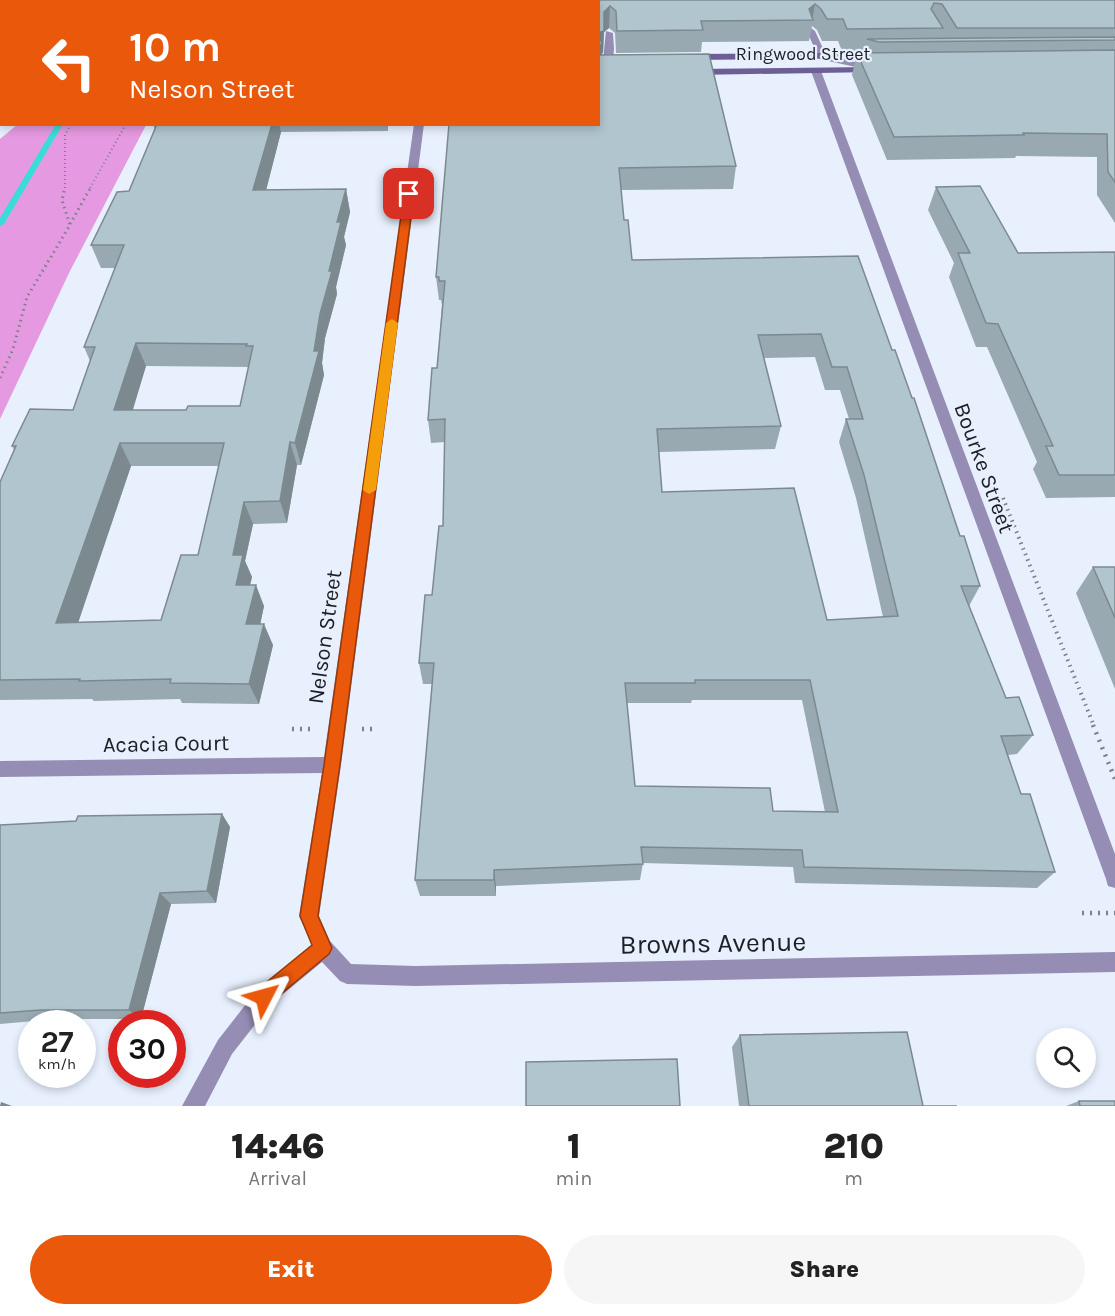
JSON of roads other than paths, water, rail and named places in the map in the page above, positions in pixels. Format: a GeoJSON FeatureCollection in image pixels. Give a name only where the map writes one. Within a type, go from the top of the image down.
{"type":"FeatureCollection","features":[{"type":"Feature","properties":{"kind":"main road","name":"Ringwood Street"},"geometry":{"type":"LineString","coordinates":[[681,57],[890,56]]}},
{"type":"Feature","properties":{"kind":"main road","name":"Ringwood Street"},"geometry":{"type":"LineString","coordinates":[[680,72],[883,70]]}},
{"type":"Feature","properties":{"kind":"main road"},"geometry":{"type":"LineString","coordinates":[[603,72],[617,72]]}},
{"type":"Feature","properties":{"kind":"street"},"geometry":{"type":"LineString","coordinates":[[811,31],[822,57],[883,70]]}},
{"type":"Feature","properties":{"kind":"street"},"geometry":{"type":"LineString","coordinates":[[603,72],[611,44],[609,33]]}},
{"type":"Feature","properties":{"kind":"street","name":"Bourke Street"},"geometry":{"type":"LineString","coordinates":[[816,71],[1115,879]]}},
{"type":"Feature","properties":{"kind":"street","name":"Nelson Street"},"geometry":{"type":"LineString","coordinates":[[323,948],[309,916],[332,765],[419,126]]}},
{"type":"Feature","properties":{"kind":"street","name":"Acacia Court"},"geometry":{"type":"LineString","coordinates":[[0,769],[332,765]]}},
{"type":"Feature","properties":{"kind":"street"},"geometry":{"type":"LineString","coordinates":[[193,1106],[225,1047],[264,997],[323,948]]}},
{"type":"Feature","properties":{"kind":"street","name":"Browns Avenue"},"geometry":{"type":"LineString","coordinates":[[323,948],[347,974],[416,976],[1115,962]]}},
{"type":"Feature","properties":{"kind":"waterway"},"geometry":{"type":"LineString","coordinates":[[0,224],[59,126]]}}]}
